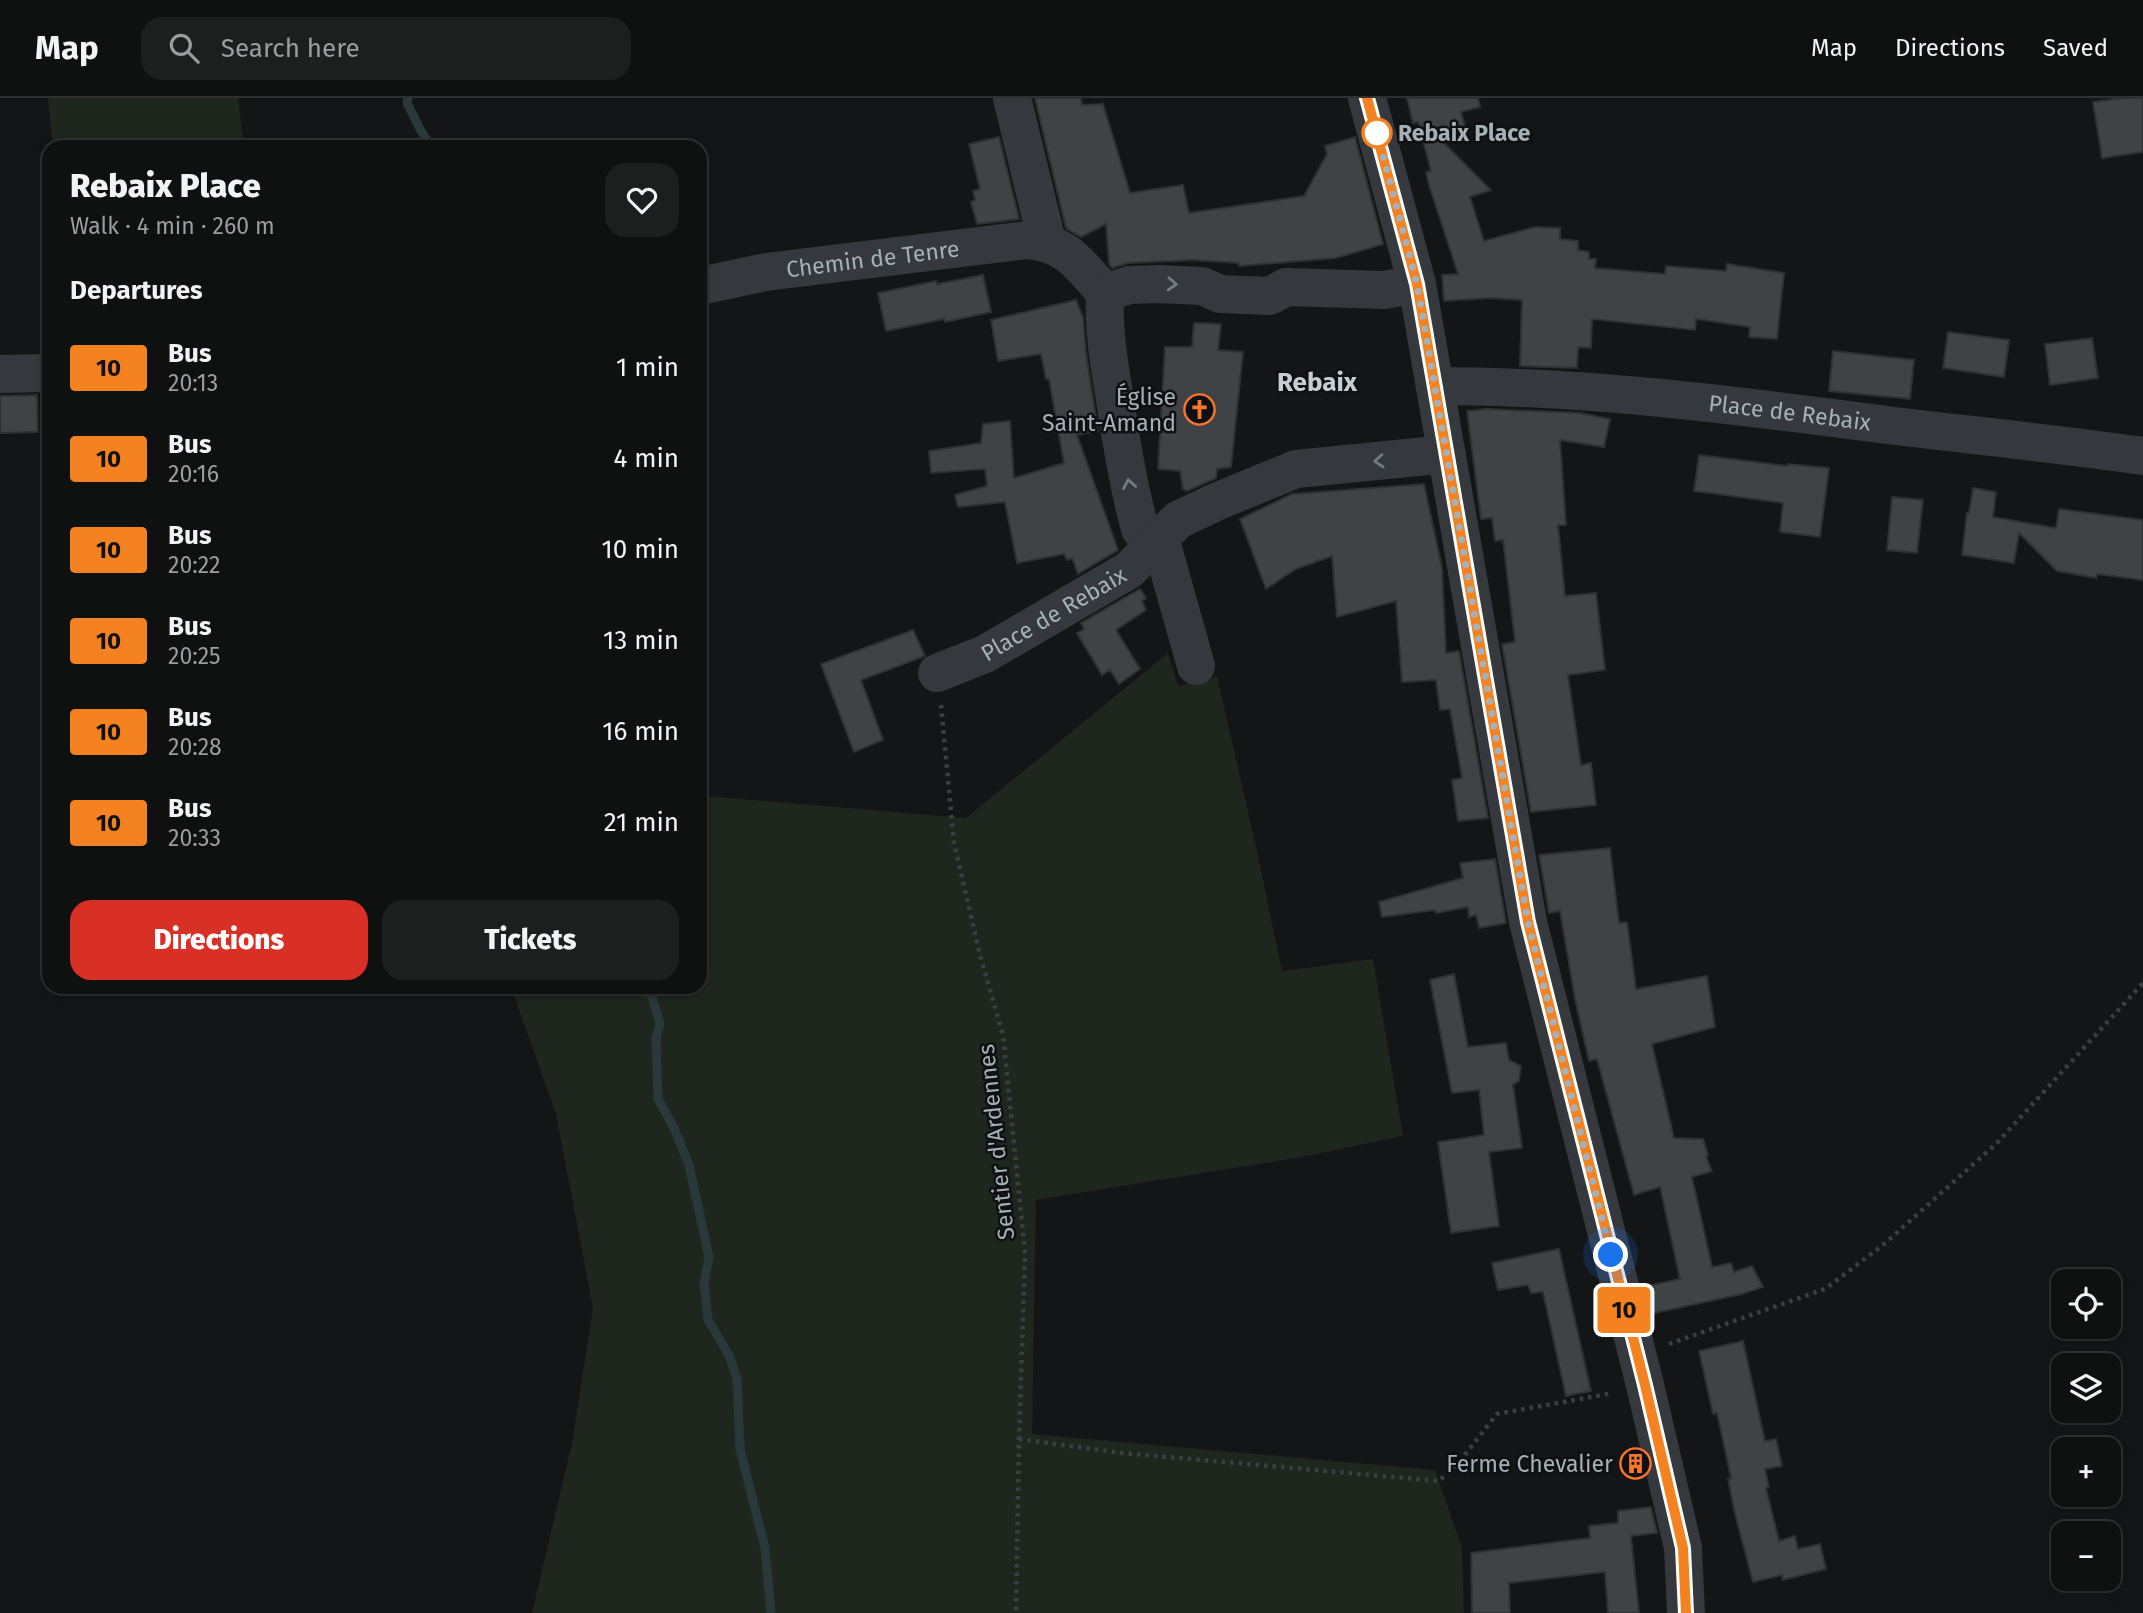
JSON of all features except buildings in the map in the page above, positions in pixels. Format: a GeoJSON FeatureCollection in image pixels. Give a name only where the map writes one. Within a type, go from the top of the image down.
{"type":"FeatureCollection","features":[{"type":"Feature","properties":{"kind":"street"},"geometry":{"type":"LineString","coordinates":[[1012,98],[1047,242],[1062,248],[1105,293],[1108,356],[1130,492],[1140,529],[1160,538],[1196,666]]}},
{"type":"Feature","properties":{"kind":"street"},"geometry":{"type":"LineString","coordinates":[[1367,98],[1417,284],[1528,922],[1683,1548],[1686,1613]]}},
{"type":"Feature","properties":{"kind":"street","name":"Chemin de Tenre"},"geometry":{"type":"LineString","coordinates":[[707,285],[766,272],[858,260],[1027,240],[1047,242]]}},
{"type":"Feature","properties":{"kind":"street"},"geometry":{"type":"LineString","coordinates":[[1105,293],[1129,285],[1159,284],[1202,286],[1220,294],[1270,296],[1286,287],[1384,290],[1417,284]]}},
{"type":"Feature","properties":{"kind":"street"},"geometry":{"type":"LineString","coordinates":[[0,374],[42,373]]}},
{"type":"Feature","properties":{"kind":"street","name":"Place de Rebaix"},"geometry":{"type":"LineString","coordinates":[[1436,386],[1519,386],[1608,393],[1788,412],[2143,456]]}},
{"type":"Feature","properties":{"kind":"street","name":"Place de Rebaix"},"geometry":{"type":"LineString","coordinates":[[937,673],[985,654],[1129,570],[1178,520],[1296,469],[1447,454]]}},
{"type":"Feature","properties":{"kind":"path","name":"Sentier d'Ardennes"},"geometry":{"type":"LineString","coordinates":[[937,673],[954,843],[980,956],[1003,1035],[1025,1253],[1018,1439],[1016,1613]]}},
{"type":"Feature","properties":{"kind":"path"},"geometry":{"type":"LineString","coordinates":[[1018,1439],[1122,1452],[1439,1481],[1460,1461],[1497,1414],[1600,1397],[1640,1370],[1825,1289],[1892,1237],[1997,1143],[2143,983]]}},
{"type":"Feature","properties":{"kind":"shaded area"},"geometry":{"type":"Polygon","coordinates":[[[48,98],[238,98],[243,140],[52,140],[48,98]]]}},
{"type":"Feature","properties":{"kind":"shaded area"},"geometry":{"type":"Polygon","coordinates":[[[1168,653],[1178,686],[1217,676],[1282,971],[1373,959],[1403,1136],[1307,1156],[1036,1200],[1032,1434],[1435,1470],[1462,1548],[1464,1613],[532,1613],[572,1443],[593,1308],[556,1114],[513,994],[707,994],[707,796],[966,818],[1168,653]]]}},
{"type":"Feature","properties":{"kind":"waterway"},"geometry":{"type":"LineString","coordinates":[[408,98],[407,103],[427,140]]}},
{"type":"Feature","properties":{"kind":"waterway"},"geometry":{"type":"LineString","coordinates":[[650,994],[660,1024],[656,1038],[658,1099],[674,1128],[689,1165],[709,1257],[704,1283],[708,1320],[729,1355],[737,1379],[740,1449],[765,1548],[771,1613]]}},
{"type":"Feature","properties":{"kind":"bus line","name":"10"},"geometry":{"type":"LineString","coordinates":[[1367,98],[1417,284],[1528,922],[1645,1385],[1683,1548],[1686,1613]]}},
{"type":"Feature","properties":{"kind":"place","name":"Rebaix Place"},"geometry":{"type":"Point","coordinates":[1377,133]}},
{"type":"Feature","properties":{"kind":"place","name":"Église Saint-Amand"},"geometry":{"type":"Point","coordinates":[1199,410]}},
{"type":"Feature","properties":{"kind":"place","name":"Ferme Chevalier"},"geometry":{"type":"Point","coordinates":[1636,1464]}},
{"type":"Feature","properties":{"kind":"district","name":"Rebaix"},"geometry":{"type":"Point","coordinates":[1317,382]}},
{"type":"Feature","properties":{"kind":"route"},"geometry":{"type":"LineString","coordinates":[[1377,133],[1417,284],[1528,922],[1611,1255]]}}]}
